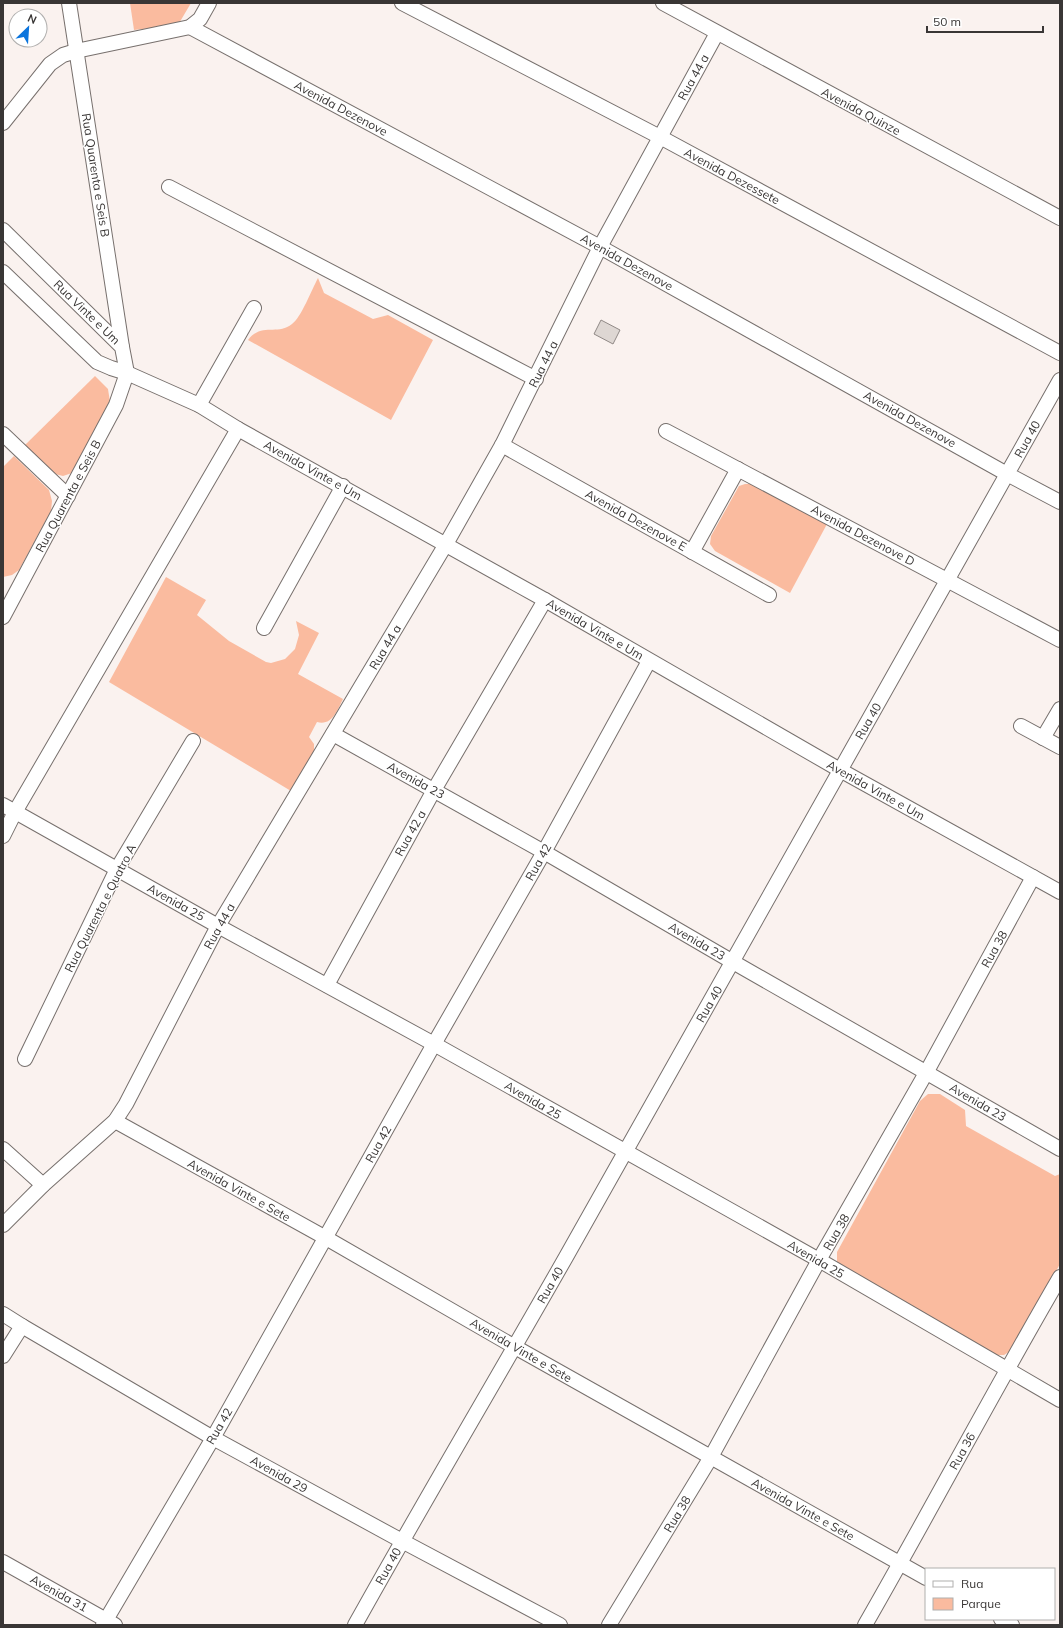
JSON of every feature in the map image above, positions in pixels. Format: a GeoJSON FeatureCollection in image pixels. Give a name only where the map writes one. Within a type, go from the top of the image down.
{"type":"FeatureCollection","features":[{"type":"Feature","properties":{"kind":"street","name":"Rua Quarenta e Seis B"},"geometry":{"type":"LineString","coordinates":[[69,3],[122,347]]}},
{"type":"Feature","properties":{"kind":"street"},"geometry":{"type":"LineString","coordinates":[[3,123],[50,64],[63,56],[76,51],[190,27],[200,19],[209,3]]}},
{"type":"Feature","properties":{"kind":"street","name":"Avenida Dezessete"},"geometry":{"type":"LineString","coordinates":[[402,3],[660,137],[1060,353]]}},
{"type":"Feature","properties":{"kind":"street","name":"Avenida Quinze"},"geometry":{"type":"LineString","coordinates":[[663,3],[1060,218]]}},
{"type":"Feature","properties":{"kind":"street","name":"Avenida Dezenove"},"geometry":{"type":"LineString","coordinates":[[190,27],[600,247],[1007,474],[1060,502]]}},
{"type":"Feature","properties":{"kind":"street","name":"Rua 44 a"},"geometry":{"type":"LineString","coordinates":[[3,1225],[43,1185],[116,1121],[218,926],[446,544],[502,445],[600,247],[717,33]]}},
{"type":"Feature","properties":{"kind":"street"},"geometry":{"type":"LineString","coordinates":[[169,186],[536,378]]}},
{"type":"Feature","properties":{"kind":"street","name":"Rua Vinte e Um"},"geometry":{"type":"LineString","coordinates":[[3,230],[122,347],[127,373]]}},
{"type":"Feature","properties":{"kind":"street"},"geometry":{"type":"LineString","coordinates":[[3,272],[97,362],[127,373]]}},
{"type":"Feature","properties":{"kind":"street"},"geometry":{"type":"LineString","coordinates":[[199,405],[254,308]]}},
{"type":"Feature","properties":{"kind":"street","name":"Rua Quarenta e Seis B"},"geometry":{"type":"LineString","coordinates":[[3,617],[8,596],[68,496],[116,405],[127,373]]}},
{"type":"Feature","properties":{"kind":"street","name":"Avenida Vinte e Um"},"geometry":{"type":"LineString","coordinates":[[127,373],[199,405],[238,429],[343,486],[545,600],[840,770],[1060,892]]}},
{"type":"Feature","properties":{"kind":"street","name":"Rua 40"},"geometry":{"type":"LineString","coordinates":[[355,1625],[515,1347],[1060,380]]}},
{"type":"Feature","properties":{"kind":"street"},"geometry":{"type":"LineString","coordinates":[[3,836],[9,809],[238,429]]}},
{"type":"Feature","properties":{"kind":"street","name":"Avenida Dezenove D"},"geometry":{"type":"LineString","coordinates":[[666,430],[1060,640]]}},
{"type":"Feature","properties":{"kind":"street"},"geometry":{"type":"LineString","coordinates":[[3,434],[68,496]]}},
{"type":"Feature","properties":{"kind":"street","name":"Avenida Dezenove E"},"geometry":{"type":"LineString","coordinates":[[502,445],[770,595]]}},
{"type":"Feature","properties":{"kind":"street"},"geometry":{"type":"LineString","coordinates":[[692,552],[738,469]]}},
{"type":"Feature","properties":{"kind":"street"},"geometry":{"type":"LineString","coordinates":[[264,628],[343,486]]}},
{"type":"Feature","properties":{"kind":"street","name":"Rua 42 a"},"geometry":{"type":"LineString","coordinates":[[328,985],[434,790],[545,600]]}},
{"type":"Feature","properties":{"kind":"street","name":"Rua 42"},"geometry":{"type":"LineString","coordinates":[[108,1623],[434,1044],[544,852],[649,661]]}},
{"type":"Feature","properties":{"kind":"street"},"geometry":{"type":"LineString","coordinates":[[1043,738],[1060,709]]}},
{"type":"Feature","properties":{"kind":"street"},"geometry":{"type":"LineString","coordinates":[[1021,726],[1060,747]]}},
{"type":"Feature","properties":{"kind":"street","name":"Avenida 23"},"geometry":{"type":"LineString","coordinates":[[333,734],[544,852],[1060,1149]]}},
{"type":"Feature","properties":{"kind":"street","name":"Rua Quarenta e Quatro A"},"geometry":{"type":"LineString","coordinates":[[25,1059],[117,869],[193,741]]}},
{"type":"Feature","properties":{"kind":"street","name":"Avenida 25"},"geometry":{"type":"LineString","coordinates":[[9,809],[218,926],[328,985],[820,1260],[1006,1370],[1060,1400]]}},
{"type":"Feature","properties":{"kind":"street","name":"Rua 38"},"geometry":{"type":"LineString","coordinates":[[609,1625],[711,1457],[926,1073],[1033,877]]}},
{"type":"Feature","properties":{"kind":"street","name":"Avenida Vinte e Sete"},"geometry":{"type":"LineString","coordinates":[[116,1121],[326,1238],[515,1347],[925,1577]]}},
{"type":"Feature","properties":{"kind":"street"},"geometry":{"type":"LineString","coordinates":[[3,1149],[43,1185]]}},
{"type":"Feature","properties":{"kind":"street","name":"Rua 36"},"geometry":{"type":"LineString","coordinates":[[865,1625],[1006,1370],[1060,1277]]}},
{"type":"Feature","properties":{"kind":"street","name":"Avenida 29"},"geometry":{"type":"LineString","coordinates":[[3,1314],[213,1438],[560,1625]]}},
{"type":"Feature","properties":{"kind":"street"},"geometry":{"type":"LineString","coordinates":[[3,1356],[22,1326]]}},
{"type":"Feature","properties":{"kind":"street","name":"Avenida 31"},"geometry":{"type":"LineString","coordinates":[[3,1562],[108,1623]]}},
{"type":"Feature","properties":{"kind":"street"},"geometry":{"type":"LineString","coordinates":[[1003,1620],[1012,1625]]}},
{"type":"Feature","properties":{"kind":"green space"},"geometry":{"type":"Polygon","coordinates":[[[130,3],[191,3],[178,25],[134,30],[130,3]]]}},
{"type":"Feature","properties":{"kind":"green space"},"geometry":{"type":"Polygon","coordinates":[[[318,278],[324,293],[373,319],[388,315],[433,340],[391,420],[248,340],[253,335],[264,330],[281,329],[292,324],[303,310],[318,278]]]}},
{"type":"Feature","properties":{"kind":"green space"},"geometry":{"type":"Polygon","coordinates":[[[95,376],[108,389],[110,402],[72,473],[63,476],[55,474],[24,446],[95,376]]]}},
{"type":"Feature","properties":{"kind":"green space"},"geometry":{"type":"Polygon","coordinates":[[[14,456],[49,490],[52,501],[51,511],[19,570],[12,575],[3,577],[3,467],[14,456]]]}},
{"type":"Feature","properties":{"kind":"green space"},"geometry":{"type":"Polygon","coordinates":[[[752,484],[827,524],[790,593],[715,551],[710,544],[711,536],[739,486],[752,484]]]}},
{"type":"Feature","properties":{"kind":"green space"},"geometry":{"type":"Polygon","coordinates":[[[166,577],[206,600],[197,615],[229,641],[266,662],[271,663],[285,659],[295,649],[299,635],[296,621],[319,633],[298,674],[343,699],[336,713],[330,720],[322,723],[317,722],[309,737],[314,744],[314,751],[291,791],[109,682],[166,577]]]}},
{"type":"Feature","properties":{"kind":"green space"},"geometry":{"type":"Polygon","coordinates":[[[928,1094],[940,1094],[965,1110],[966,1126],[1055,1176],[1060,1174],[1060,1264],[1012,1350],[1004,1355],[996,1355],[837,1262],[837,1252],[920,1101],[928,1094]]]}},
{"type":"Feature","properties":{"kind":"building"},"geometry":{"type":"Polygon","coordinates":[[[601,320],[620,330],[613,344],[594,334],[601,320]]]}}]}
